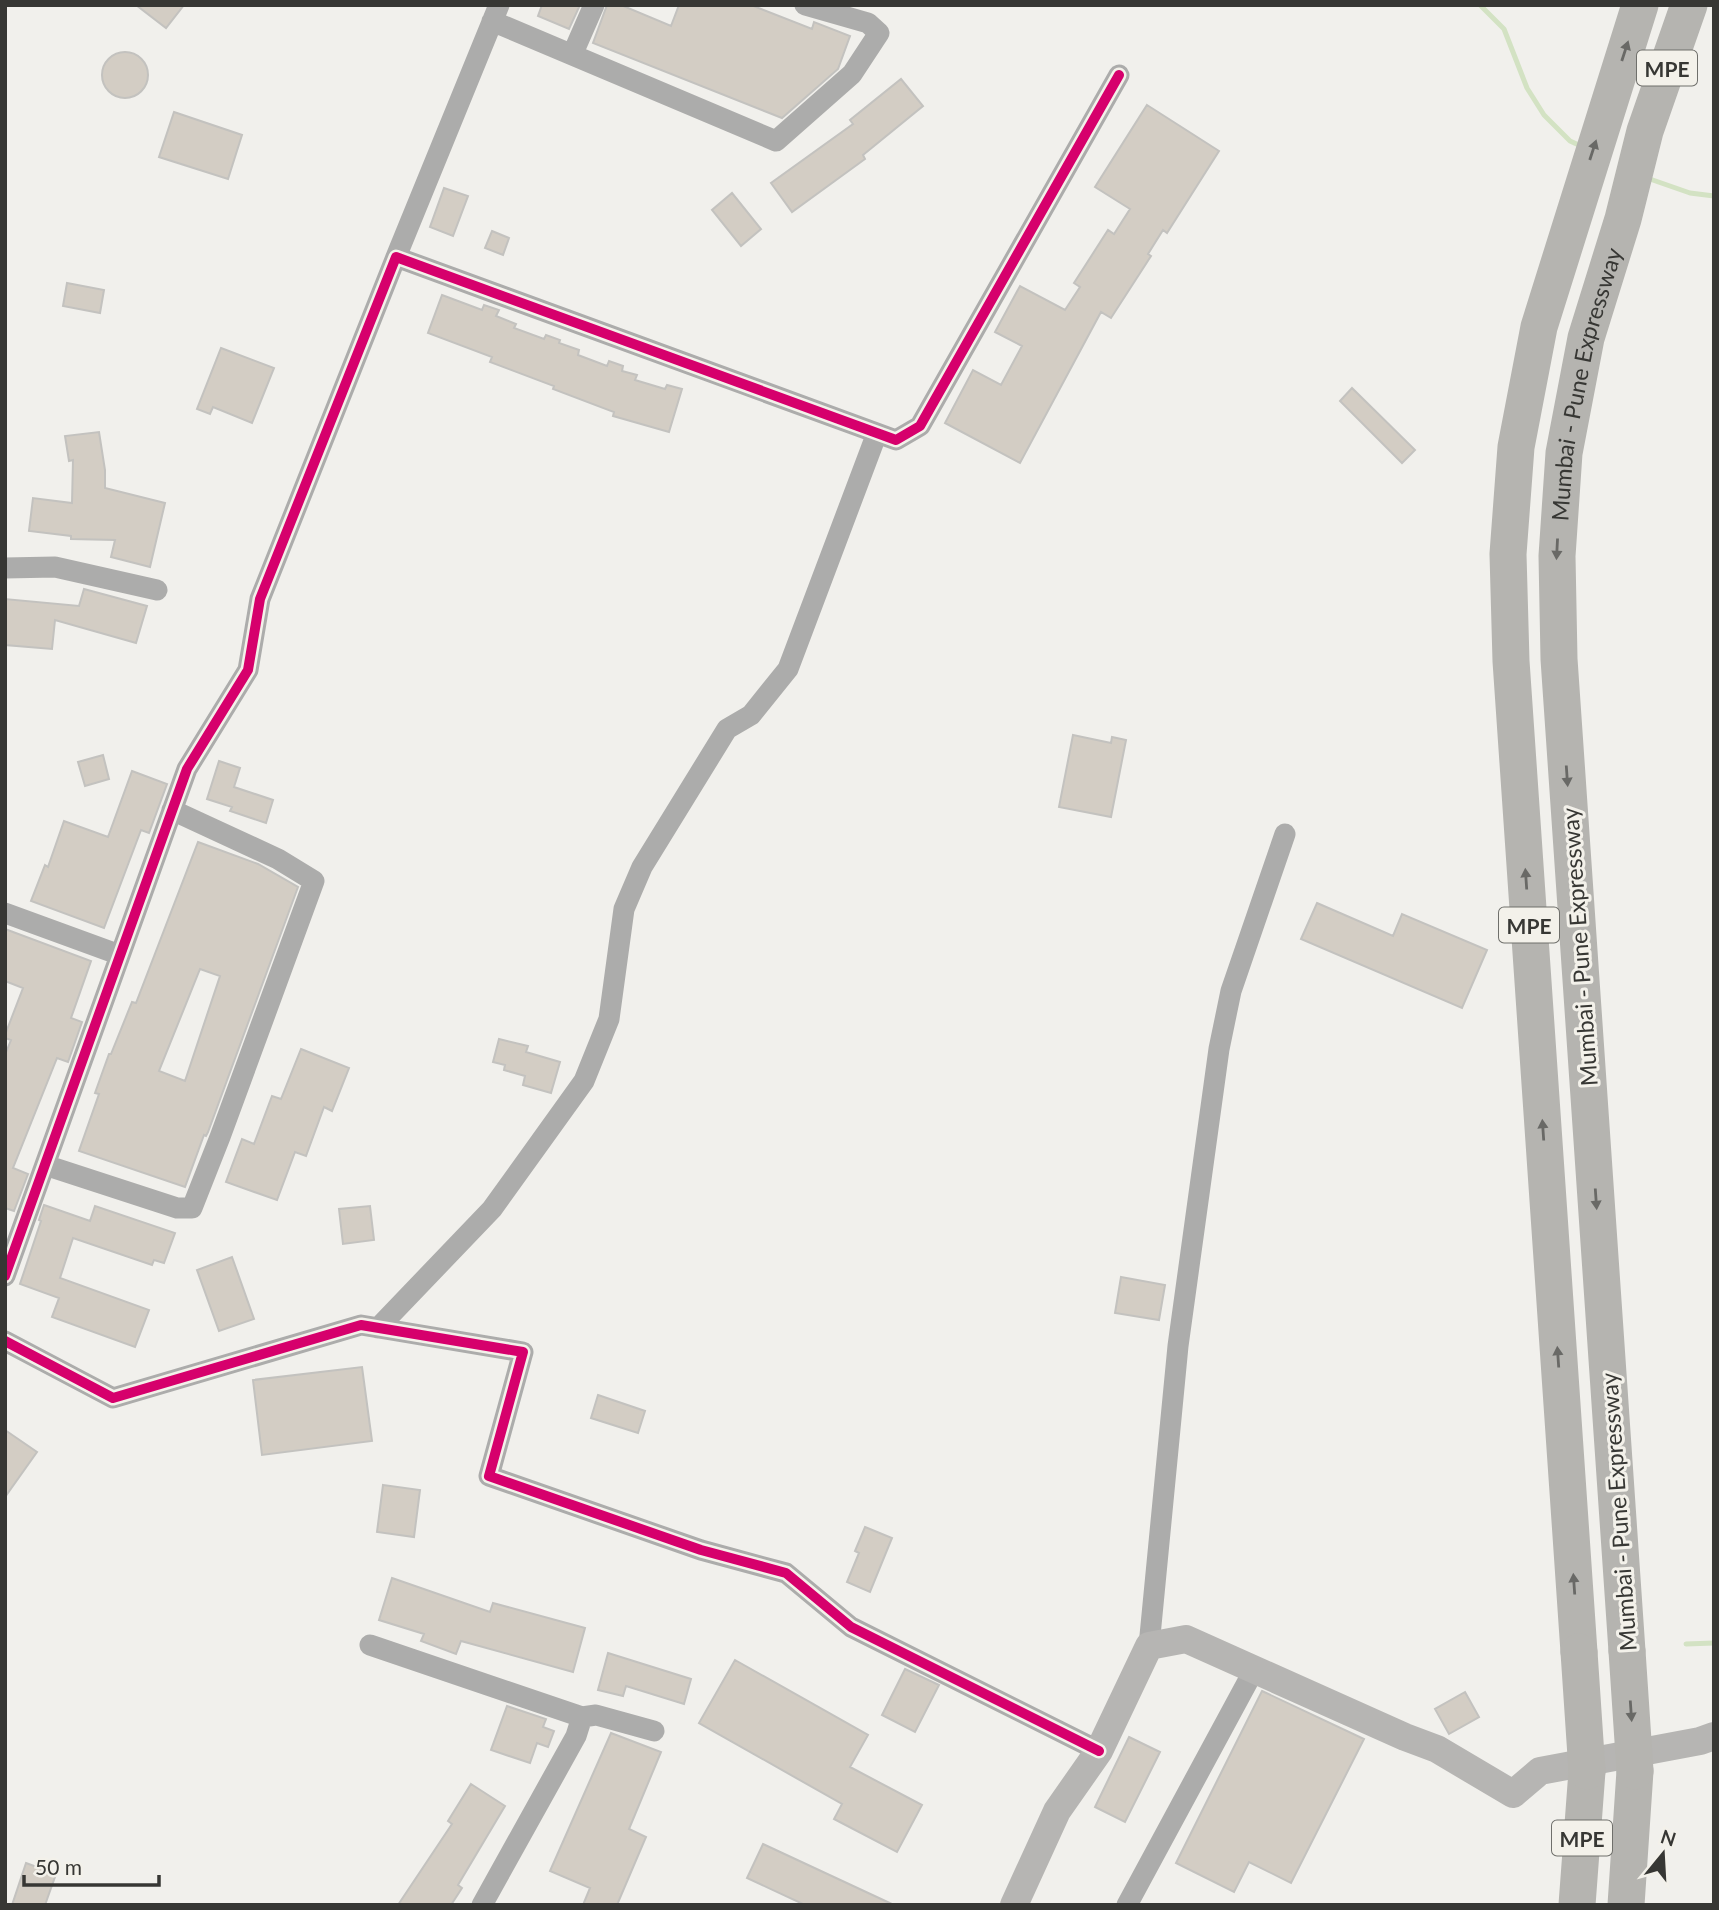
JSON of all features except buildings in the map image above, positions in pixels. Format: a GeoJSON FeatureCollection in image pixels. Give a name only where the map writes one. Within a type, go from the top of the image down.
{"type":"FeatureCollection","features":[{"type":"Feature","properties":{"kind":"highway","name":"MPE"},"geometry":{"type":"LineString","coordinates":[[1577,1905],[1587,1771],[1511,675],[1508,554],[1516,447],[1539,327],[1640,5]]}},
{"type":"Feature","properties":{"kind":"highway","name":"Mumbai - Pune Expressway"},"geometry":{"type":"LineString","coordinates":[[1626,1905],[1635,1771],[1560,673],[1557,556],[1564,453],[1584,351],[1623,219],[1645,131],[1689,5]]}},
{"type":"Feature","properties":{"kind":"street"},"geometry":{"type":"LineString","coordinates":[[573,53],[594,5]]}},
{"type":"Feature","properties":{"kind":"street"},"geometry":{"type":"LineString","coordinates":[[5,1276],[187,769],[248,670],[260,599],[496,13],[573,53],[776,141],[852,74],[879,33],[868,23],[805,5]]}},
{"type":"Feature","properties":{"kind":"street"},"geometry":{"type":"LineString","coordinates":[[396,257],[895,440],[920,426],[1119,75]]}},
{"type":"Feature","properties":{"kind":"street"},"geometry":{"type":"LineString","coordinates":[[378,1328],[492,1209],[584,1081],[609,1019],[624,909],[642,867],[727,729],[751,715],[788,669],[877,433]]}},
{"type":"Feature","properties":{"kind":"street"},"geometry":{"type":"LineString","coordinates":[[5,568],[55,567],[157,590]]}},
{"type":"Feature","properties":{"kind":"street"},"geometry":{"type":"LineString","coordinates":[[45,1165],[177,1208],[192,1208],[314,881],[278,859],[172,810]]}},
{"type":"Feature","properties":{"kind":"street"},"geometry":{"type":"LineString","coordinates":[[1014,1905],[1057,1811],[1099,1751],[1149,1646],[1178,1346],[1219,1049],[1231,991],[1285,834]]}},
{"type":"Feature","properties":{"kind":"street"},"geometry":{"type":"LineString","coordinates":[[5,913],[120,956]]}},
{"type":"Feature","properties":{"kind":"street"},"geometry":{"type":"LineString","coordinates":[[5,1341],[113,1398],[361,1325],[523,1352],[489,1476],[701,1550],[786,1573],[852,1627],[1099,1751]]}},
{"type":"Feature","properties":{"kind":"street"},"geometry":{"type":"LineString","coordinates":[[1149,1646],[1186,1639],[1437,1749],[1513,1794],[1539,1771],[1700,1741],[1714,1736]]}},
{"type":"Feature","properties":{"kind":"street"},"geometry":{"type":"LineString","coordinates":[[370,1645],[582,1717],[596,1715],[654,1731]]}},
{"type":"Feature","properties":{"kind":"street"},"geometry":{"type":"LineString","coordinates":[[1127,1905],[1254,1670]]}},
{"type":"Feature","properties":{"kind":"street"},"geometry":{"type":"LineString","coordinates":[[482,1905],[576,1736],[582,1717]]}},
{"type":"Feature","properties":{"kind":"waterway"},"geometry":{"type":"LineString","coordinates":[[1480,5],[1504,29],[1527,88],[1544,115],[1570,141],[1581,146]]}},
{"type":"Feature","properties":{"kind":"waterway"},"geometry":{"type":"LineString","coordinates":[[1647,178],[1690,193],[1714,196]]}},
{"type":"Feature","properties":{"kind":"waterway"},"geometry":{"type":"LineString","coordinates":[[1686,1644],[1714,1643]]}},
{"type":"Feature","properties":{"kind":"cycle path"},"geometry":{"type":"LineString","coordinates":[[5,1276],[187,769],[248,670],[260,599],[396,257],[896,440],[920,426],[1119,75]]}},
{"type":"Feature","properties":{"kind":"cycle path"},"geometry":{"type":"LineString","coordinates":[[5,1341],[113,1398],[361,1325],[523,1352],[489,1476],[701,1550],[786,1573],[851,1627],[1099,1751]]}}]}
